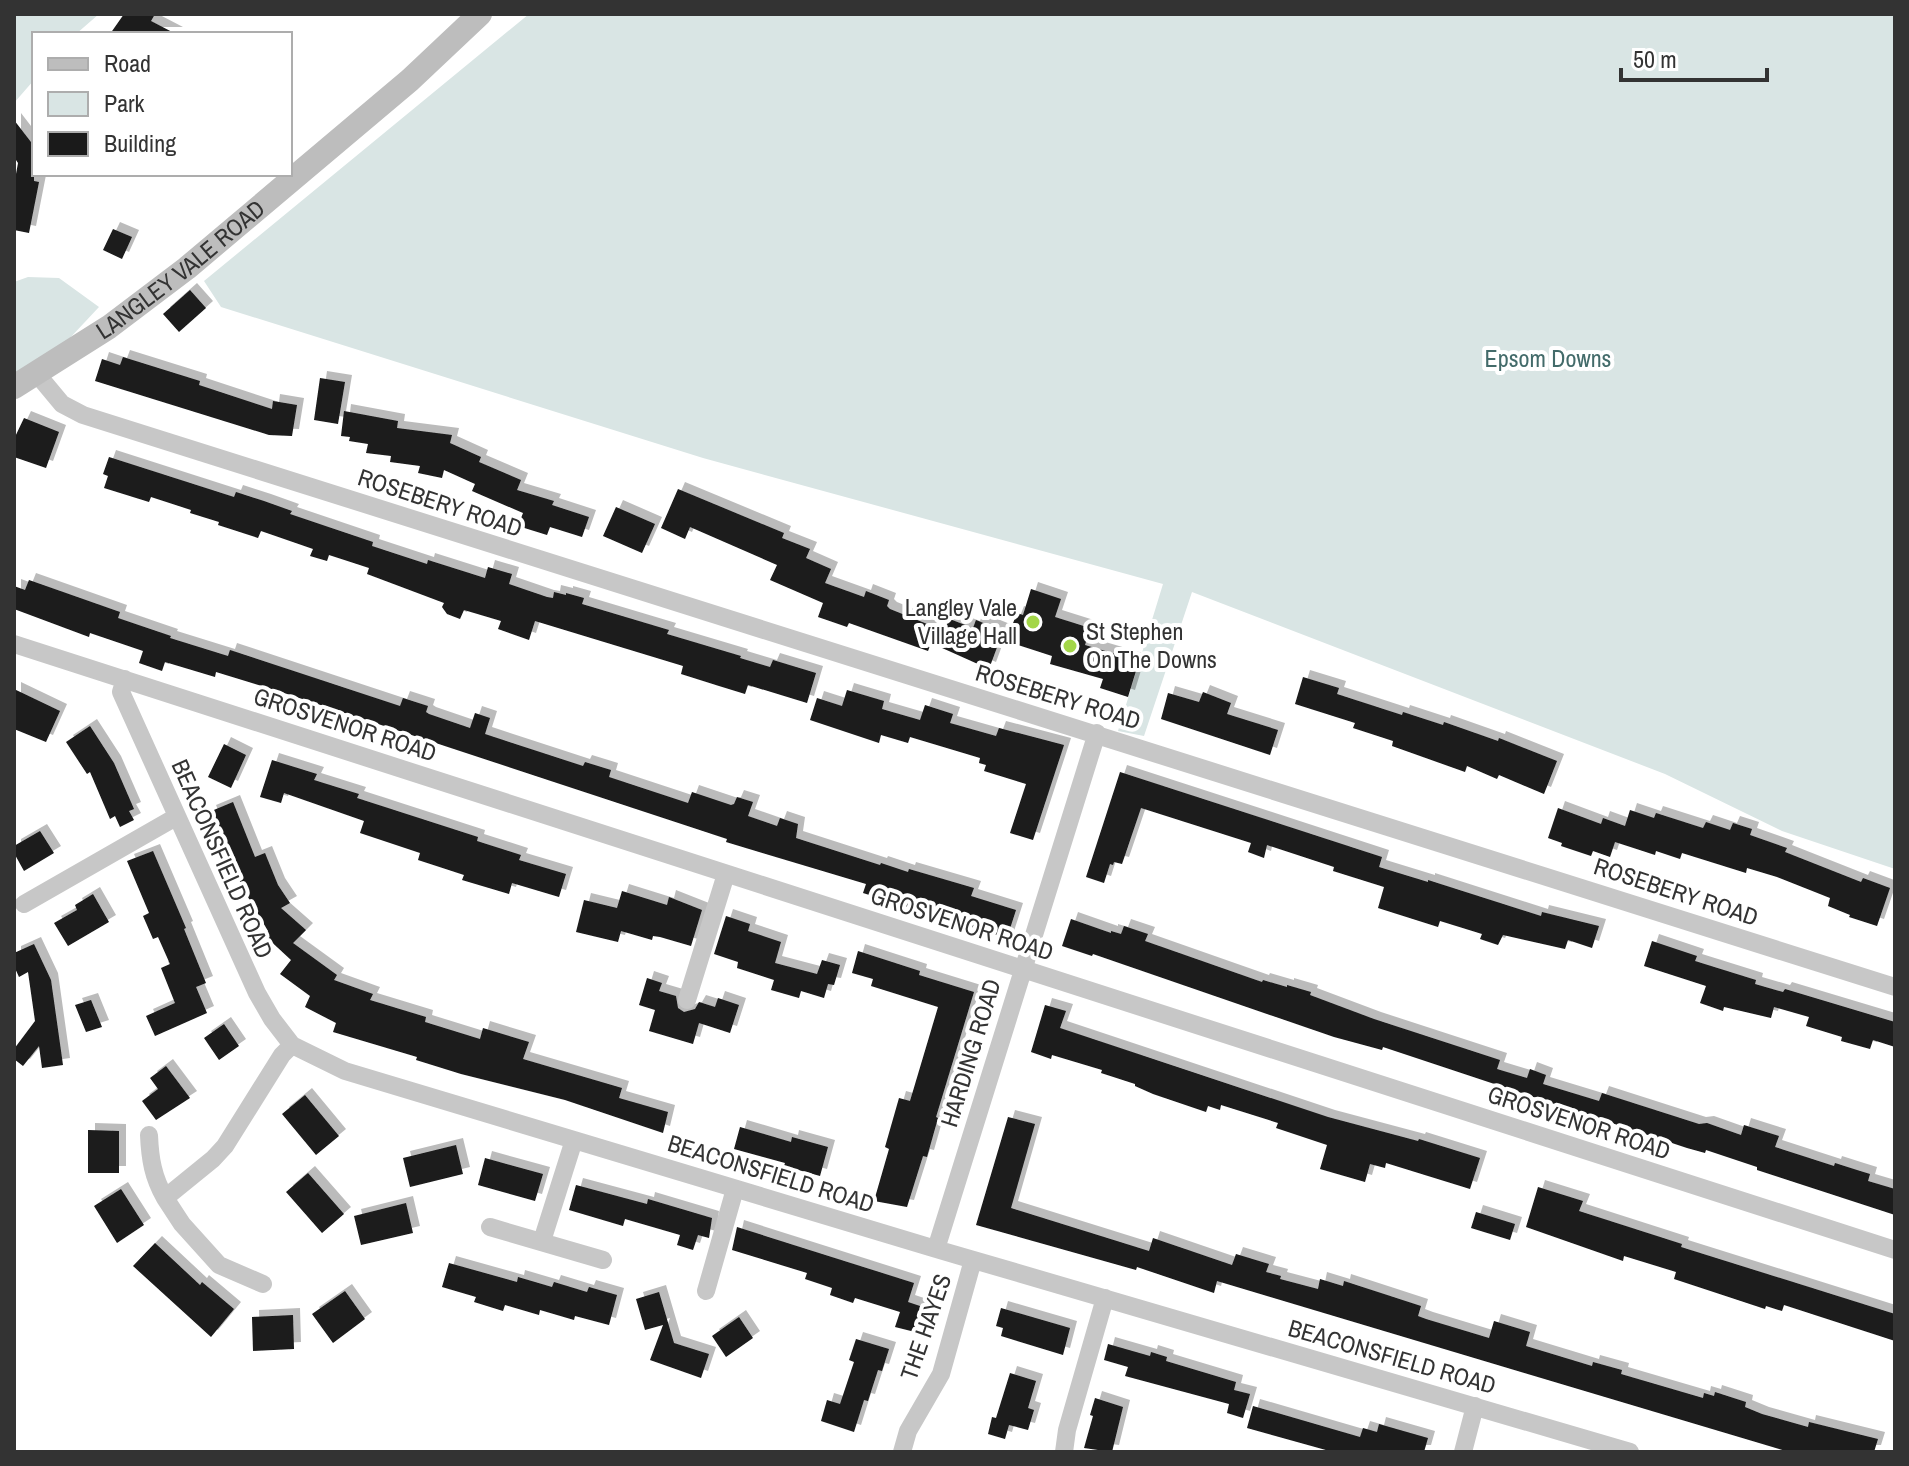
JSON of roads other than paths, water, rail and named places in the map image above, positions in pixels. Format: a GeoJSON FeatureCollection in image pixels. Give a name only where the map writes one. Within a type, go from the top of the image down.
{"type":"FeatureCollection","features":[{"type":"Feature","properties":{"kind":"street","name":"LANGLEY VALE ROAD"},"geometry":{"type":"LineString","coordinates":[[14,387],[109,327],[187,268],[410,80],[480,14]]}},
{"type":"Feature","properties":{"kind":"street","name":"ROSEBERY ROAD"},"geometry":{"type":"LineString","coordinates":[[37,374],[62,404],[83,415],[1895,987]]}},
{"type":"Feature","properties":{"kind":"street","name":"GROSVENOR ROAD"},"geometry":{"type":"LineString","coordinates":[[14,644],[1895,1250]]}},
{"type":"Feature","properties":{"kind":"street","name":"BEACONSFIELD ROAD"},"geometry":{"type":"LineString","coordinates":[[125,679],[121,692],[176,817],[257,993],[292,1045],[345,1071],[973,1260],[1630,1452]]}},
{"type":"Feature","properties":{"kind":"street","name":"HARDING ROAD"},"geometry":{"type":"LineString","coordinates":[[936,1249],[1097,733]]}},
{"type":"Feature","properties":{"kind":"street"},"geometry":{"type":"LineString","coordinates":[[24,904],[176,817]]}},
{"type":"Feature","properties":{"kind":"street"},"geometry":{"type":"LineString","coordinates":[[687,1000],[726,874]]}},
{"type":"Feature","properties":{"kind":"street"},"geometry":{"type":"LineString","coordinates":[[165,1198],[225,1146],[282,1055],[292,1045]]}},
{"type":"Feature","properties":{"kind":"street"},"geometry":{"type":"LineString","coordinates":[[149,1135],[150,1162],[156,1182],[182,1224],[219,1265],[263,1284]]}},
{"type":"Feature","properties":{"kind":"street"},"geometry":{"type":"LineString","coordinates":[[542,1241],[574,1140]]}},
{"type":"Feature","properties":{"kind":"street"},"geometry":{"type":"LineString","coordinates":[[706,1291],[735,1189]]}},
{"type":"Feature","properties":{"kind":"street"},"geometry":{"type":"LineString","coordinates":[[490,1227],[603,1260]]}},
{"type":"Feature","properties":{"kind":"street","name":"THE HAYES"},"geometry":{"type":"LineString","coordinates":[[902,1452],[908,1431],[941,1374],[973,1260]]}},
{"type":"Feature","properties":{"kind":"street"},"geometry":{"type":"LineString","coordinates":[[1064,1452],[1067,1430],[1105,1298]]}},
{"type":"Feature","properties":{"kind":"street"},"geometry":{"type":"LineString","coordinates":[[1463,1452],[1475,1406]]}},
{"type":"Feature","properties":{"kind":"place","name":"Langley Vale Village Hall"},"geometry":{"type":"Point","coordinates":[1033,622]}},
{"type":"Feature","properties":{"kind":"place","name":"St Stephen On The Downs"},"geometry":{"type":"Point","coordinates":[1070,646]}},
{"type":"Feature","properties":{"kind":"park label","name":"Epsom Downs"},"geometry":{"type":"Point","coordinates":[1548,359]}}]}
